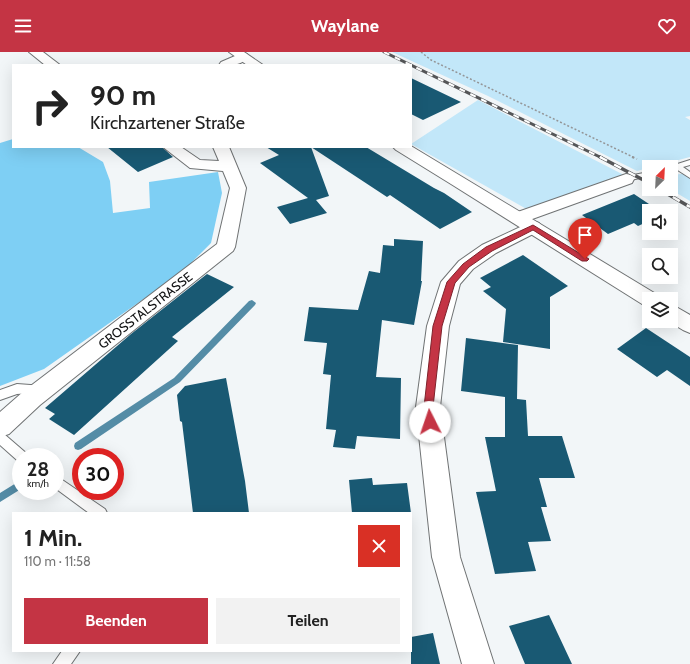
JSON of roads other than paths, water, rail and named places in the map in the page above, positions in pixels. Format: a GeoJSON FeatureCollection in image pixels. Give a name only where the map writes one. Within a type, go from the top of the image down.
{"type":"FeatureCollection","features":[{"type":"Feature","properties":{"kind":"street"},"geometry":{"type":"LineString","coordinates":[[35,52],[52,64]]}},
{"type":"Feature","properties":{"kind":"street"},"geometry":{"type":"LineString","coordinates":[[227,64],[238,54],[254,64]]}},
{"type":"Feature","properties":{"kind":"street"},"geometry":{"type":"LineString","coordinates":[[172,148],[196,165],[229,166]]}},
{"type":"Feature","properties":{"kind":"street","name":"GROSSTALSTRASSE"},"geometry":{"type":"LineString","coordinates":[[0,427],[43,390],[226,247],[238,188],[221,148]]}},
{"type":"Feature","properties":{"kind":"street"},"geometry":{"type":"LineString","coordinates":[[403,148],[526,222],[642,295]]}},
{"type":"Feature","properties":{"kind":"street"},"geometry":{"type":"LineString","coordinates":[[478,664],[446,557],[428,407],[438,326],[451,282],[466,265],[526,222],[626,179]]}},
{"type":"Feature","properties":{"kind":"street"},"geometry":{"type":"LineString","coordinates":[[678,317],[690,324]]}},
{"type":"Feature","properties":{"kind":"lane"},"geometry":{"type":"LineString","coordinates":[[678,166],[690,162]]}},
{"type":"Feature","properties":{"kind":"lane"},"geometry":{"type":"LineString","coordinates":[[678,169],[690,176]]}},
{"type":"Feature","properties":{"kind":"lane"},"geometry":{"type":"LineString","coordinates":[[626,179],[642,176]]}},
{"type":"Feature","properties":{"kind":"lane"},"geometry":{"type":"LineString","coordinates":[[0,395],[17,388],[43,390]]}},
{"type":"Feature","properties":{"kind":"lane"},"geometry":{"type":"LineString","coordinates":[[0,438],[12,448]]}},
{"type":"Feature","properties":{"kind":"lane"},"geometry":{"type":"LineString","coordinates":[[64,487],[99,512]]}},
{"type":"Feature","properties":{"kind":"lane"},"geometry":{"type":"LineString","coordinates":[[61,664],[71,652]]}},
{"type":"Feature","properties":{"kind":"waterway"},"geometry":{"type":"LineString","coordinates":[[78,446],[177,380],[252,303]]}},
{"type":"Feature","properties":{"kind":"waterway"},"geometry":{"type":"LineString","coordinates":[[0,498],[12,490]]}},
{"type":"Feature","properties":{"kind":"railway"},"geometry":{"type":"LineString","coordinates":[[384,52],[409,64]]}},
{"type":"Feature","properties":{"kind":"railway"},"geometry":{"type":"LineString","coordinates":[[412,66],[601,157]]}},
{"type":"Feature","properties":{"kind":"railway"},"geometry":{"type":"LineString","coordinates":[[601,157],[642,179]]}},
{"type":"Feature","properties":{"kind":"railway"},"geometry":{"type":"LineString","coordinates":[[671,196],[690,207]]}}]}
